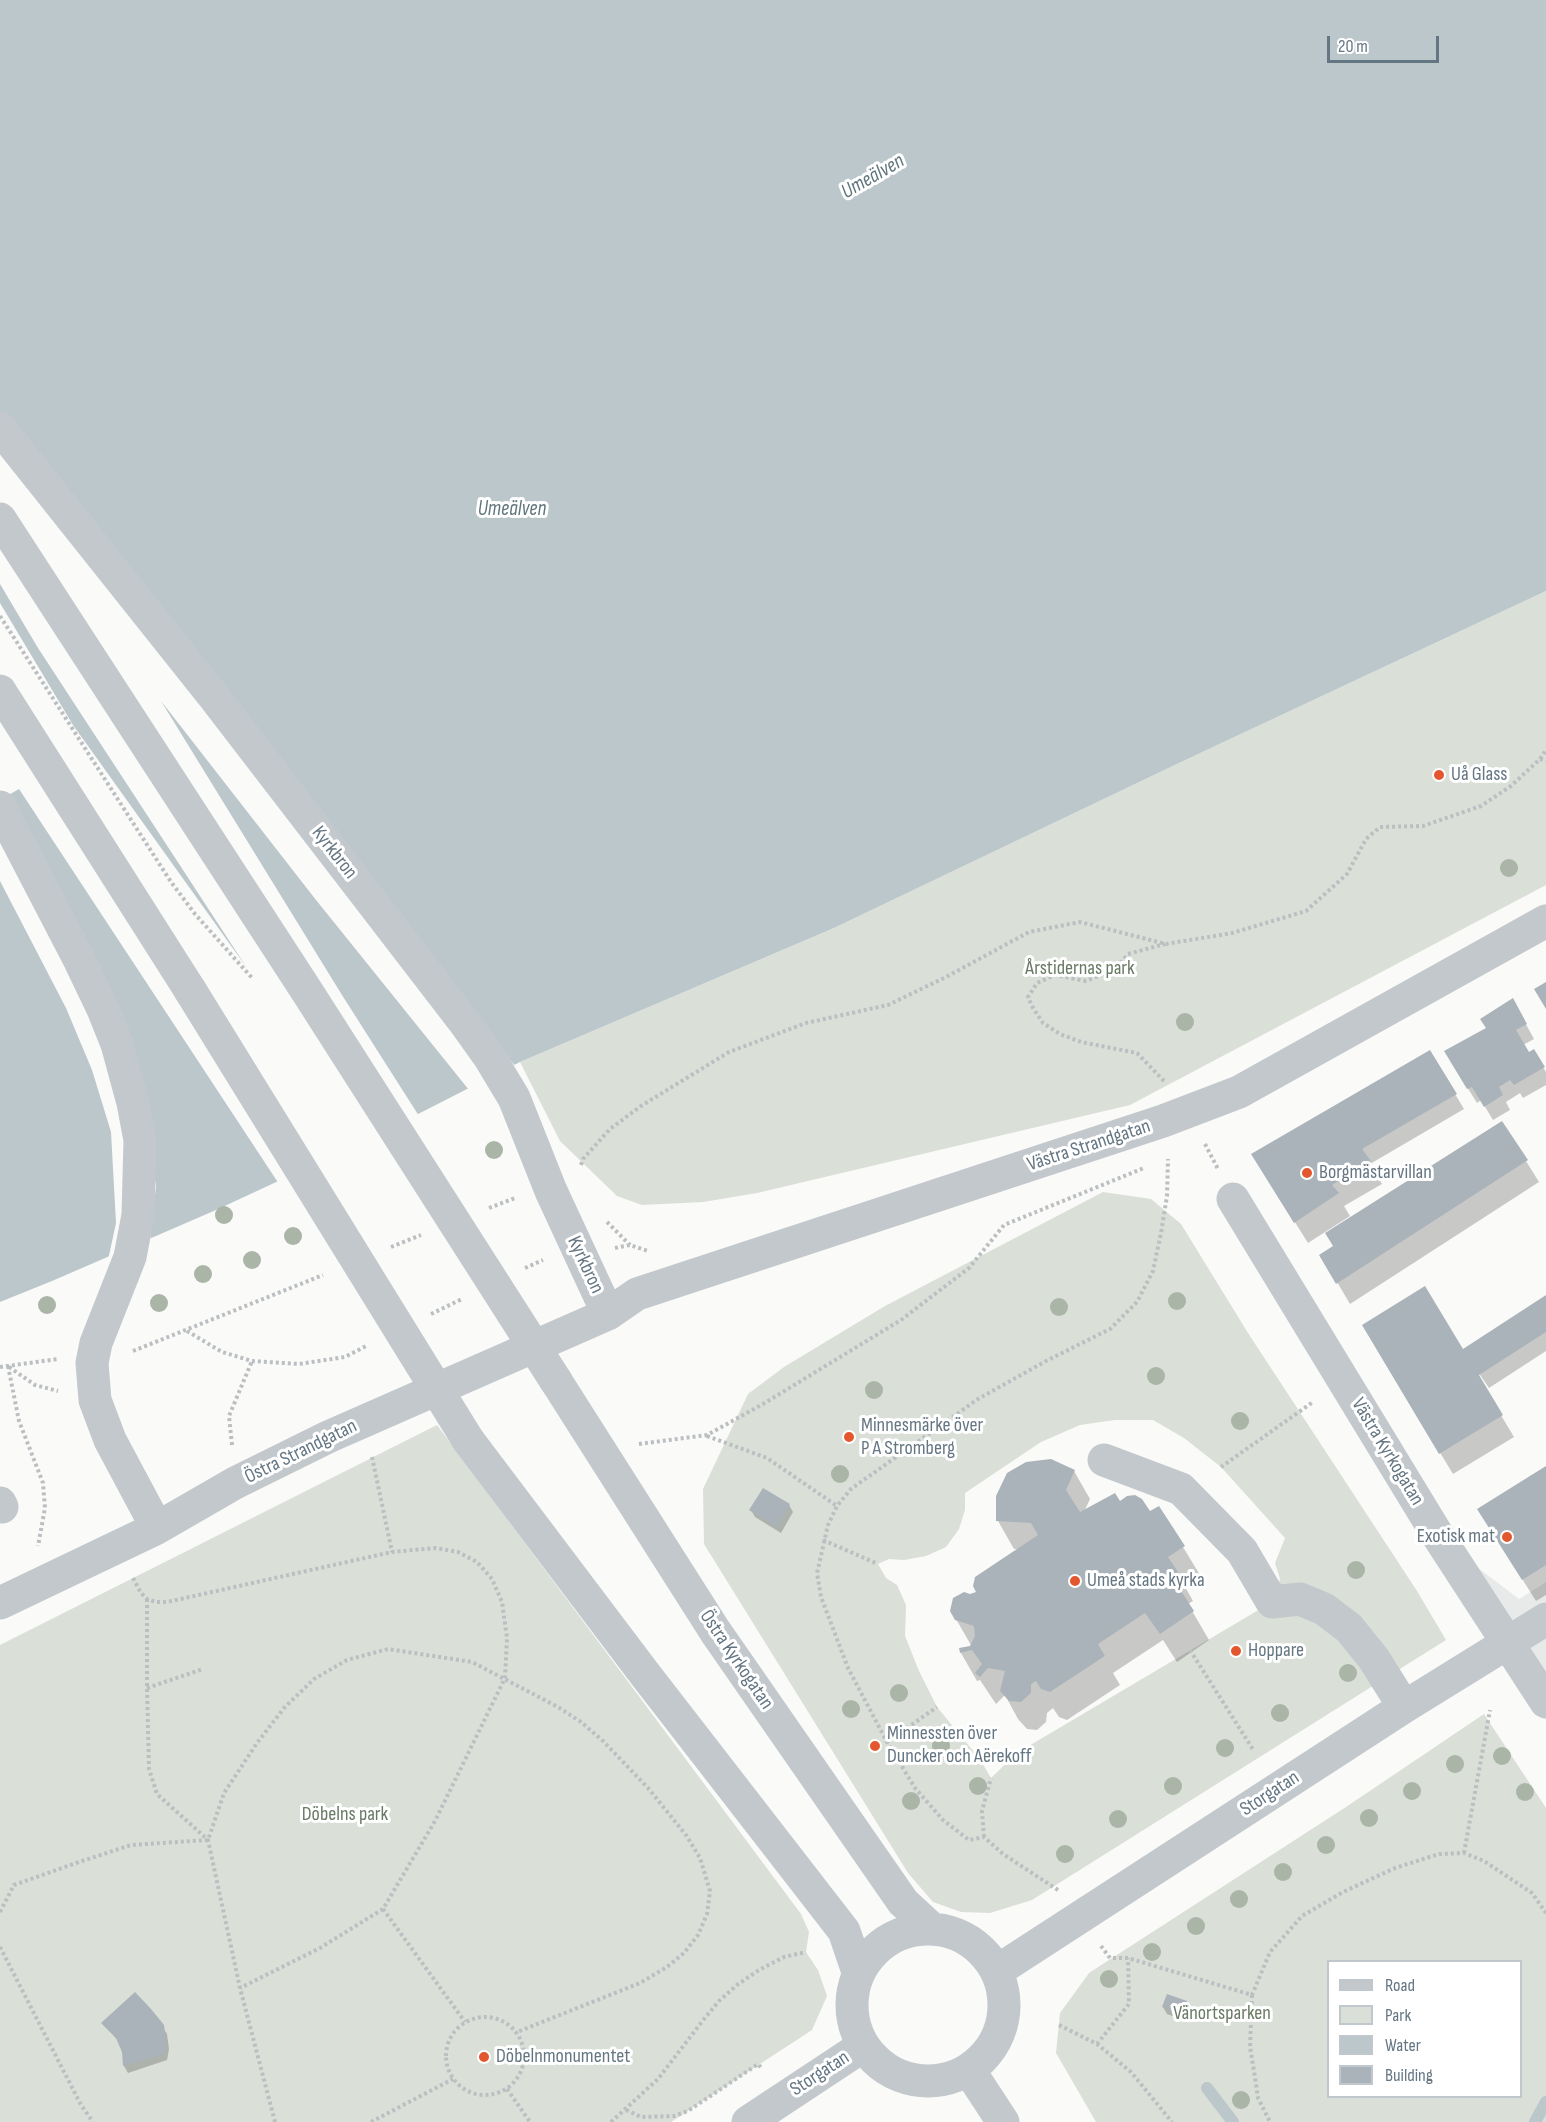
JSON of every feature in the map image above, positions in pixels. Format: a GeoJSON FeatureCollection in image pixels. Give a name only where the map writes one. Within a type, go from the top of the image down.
{"type":"FeatureCollection","features":[{"type":"Feature","properties":{"kind":"street","name":"Kyrkbron"},"geometry":{"type":"LineString","coordinates":[[0,428],[215,698],[465,1023],[504,1080],[528,1129],[551,1191],[608,1314]]}},
{"type":"Feature","properties":{"kind":"street","name":"Östra Kyrkogatan"},"geometry":{"type":"LineString","coordinates":[[0,519],[308,993],[715,1631],[903,1902],[931,1928]]}},
{"type":"Feature","properties":{"kind":"street"},"geometry":{"type":"LineString","coordinates":[[0,691],[190,990],[468,1440],[644,1673],[844,1931],[858,1972]]}},
{"type":"Feature","properties":{"kind":"street"},"geometry":{"type":"LineString","coordinates":[[0,807],[103,1009],[126,1075],[140,1140],[138,1215],[130,1257],[96,1343],[92,1363],[95,1400],[110,1440],[157,1528]]}},
{"type":"Feature","properties":{"kind":"street","name":"Västra Strandgatan"},"geometry":{"type":"LineString","coordinates":[[608,1314],[637,1294],[1163,1121],[1239,1092],[1546,921]]}},
{"type":"Feature","properties":{"kind":"street","name":"Västra Kyrkogatan"},"geometry":{"type":"LineString","coordinates":[[1233,1199],[1440,1539],[1546,1702]]}},
{"type":"Feature","properties":{"kind":"street","name":"Östra Strandgatan"},"geometry":{"type":"LineString","coordinates":[[0,1603],[157,1528],[236,1483],[328,1437],[608,1314]]}},
{"type":"Feature","properties":{"kind":"street"},"geometry":{"type":"LineString","coordinates":[[1104,1460],[1181,1489],[1242,1551],[1272,1602],[1300,1599],[1324,1609],[1349,1628],[1374,1659],[1404,1707]]}},
{"type":"Feature","properties":{"kind":"street","name":"Storgatan"},"geometry":{"type":"LineString","coordinates":[[997,1971],[1404,1707],[1546,1619]]}},
{"type":"Feature","properties":{"kind":"street","name":"Östra Kyrkogatan"},"geometry":{"type":"LineString","coordinates":[[931,1928],[953,1932],[971,1941],[984,1953],[997,1971],[1004,1995],[1004,2014],[1000,2031],[988,2053],[969,2070],[949,2079],[909,2079],[884,2068],[863,2046],[854,2029],[851,2014],[852,1994],[858,1972],[870,1954],[885,1941],[910,1930],[931,1928]]}},
{"type":"Feature","properties":{"kind":"street","name":"Storgatan"},"geometry":{"type":"LineString","coordinates":[[748,2122],[863,2046]]}},
{"type":"Feature","properties":{"kind":"street"},"geometry":{"type":"LineString","coordinates":[[969,2070],[1003,2122]]}},
{"type":"Feature","properties":{"kind":"path"},"geometry":{"type":"LineString","coordinates":[[0,616],[171,882],[195,914],[258,984]]}},
{"type":"Feature","properties":{"kind":"path"},"geometry":{"type":"LineString","coordinates":[[1169,1086],[1137,1053],[1080,1042],[1060,1034],[1043,1023],[1028,997],[1037,983],[1055,975],[1086,981],[1115,969],[1128,954],[1166,944],[1232,933],[1306,910],[1347,874],[1366,839],[1380,827],[1424,826],[1480,806],[1511,786],[1540,759],[1546,750]]}},
{"type":"Feature","properties":{"kind":"path"},"geometry":{"type":"LineString","coordinates":[[1540,759],[1546,761]]}},
{"type":"Feature","properties":{"kind":"path"},"geometry":{"type":"LineString","coordinates":[[580,1168],[583,1159],[610,1129],[640,1106],[729,1052],[806,1023],[888,1005],[946,977],[1029,932],[1080,922],[1166,944]]}},
{"type":"Feature","properties":{"kind":"path"},"geometry":{"type":"LineString","coordinates":[[1196,1147],[1215,1139]]}},
{"type":"Feature","properties":{"kind":"path"},"geometry":{"type":"LineString","coordinates":[[1157,1163],[1177,1155]]}},
{"type":"Feature","properties":{"kind":"path"},"geometry":{"type":"LineString","coordinates":[[984,1837],[969,1840],[943,1820],[915,1788],[887,1742],[848,1668],[821,1597],[817,1573],[823,1540],[837,1506],[851,1489],[978,1399],[1110,1329],[1137,1302],[1153,1271],[1167,1196],[1168,1159]]}},
{"type":"Feature","properties":{"kind":"path"},"geometry":{"type":"LineString","coordinates":[[837,1506],[767,1458],[707,1435],[763,1404],[817,1369],[901,1320],[969,1268],[1004,1225],[1146,1167]]}},
{"type":"Feature","properties":{"kind":"path"},"geometry":{"type":"LineString","coordinates":[[421,1226],[427,1236]]}},
{"type":"Feature","properties":{"kind":"path"},"geometry":{"type":"LineString","coordinates":[[630,1245],[654,1252]]}},
{"type":"Feature","properties":{"kind":"path"},"geometry":{"type":"LineString","coordinates":[[236,1483],[229,1416],[252,1361]]}},
{"type":"Feature","properties":{"kind":"path"},"geometry":{"type":"LineString","coordinates":[[34,1553],[42,1529],[45,1508],[43,1483],[19,1421],[8,1366],[35,1385],[95,1400]]}},
{"type":"Feature","properties":{"kind":"path"},"geometry":{"type":"LineString","coordinates":[[1221,1467],[1344,1380]]}},
{"type":"Feature","properties":{"kind":"path"},"geometry":{"type":"LineString","coordinates":[[371,1453],[392,1552]]}},
{"type":"Feature","properties":{"kind":"path"},"geometry":{"type":"LineString","coordinates":[[823,1540],[878,1564]]}},
{"type":"Feature","properties":{"kind":"path"},"geometry":{"type":"LineString","coordinates":[[129,1569],[136,1586],[147,1599],[167,1602],[392,1552],[422,1548],[446,1549],[468,1557],[486,1570],[498,1590],[505,1615],[507,1638],[505,1678],[435,1821],[383,1909],[320,1948],[240,1988]]}},
{"type":"Feature","properties":{"kind":"path"},"geometry":{"type":"LineString","coordinates":[[147,1599],[149,1769],[157,1794],[208,1840]]}},
{"type":"Feature","properties":{"kind":"path"},"geometry":{"type":"LineString","coordinates":[[275,2122],[240,1988],[208,1840],[224,1793],[277,1717],[314,1679],[347,1660],[388,1648],[472,1662],[505,1678],[581,1722],[603,1741],[648,1788],[686,1835],[700,1858],[710,1891],[707,1914],[698,1935],[684,1953],[667,1967],[640,1983],[517,2032]]}},
{"type":"Feature","properties":{"kind":"path"},"geometry":{"type":"LineString","coordinates":[[1190,1650],[1254,1751]]}},
{"type":"Feature","properties":{"kind":"path"},"geometry":{"type":"LineString","coordinates":[[147,1688],[203,1669]]}},
{"type":"Feature","properties":{"kind":"path"},"geometry":{"type":"LineString","coordinates":[[887,1742],[937,1707]]}},
{"type":"Feature","properties":{"kind":"path"},"geometry":{"type":"LineString","coordinates":[[1464,1853],[1490,1710]]}},
{"type":"Feature","properties":{"kind":"path"},"geometry":{"type":"LineString","coordinates":[[991,1779],[982,1811],[984,1837],[1003,1854],[1057,1888],[1110,1958],[1128,1958],[1252,1995]]}},
{"type":"Feature","properties":{"kind":"path"},"geometry":{"type":"LineString","coordinates":[[0,1912],[14,1885],[76,1863],[131,1845],[208,1840]]}},
{"type":"Feature","properties":{"kind":"path"},"geometry":{"type":"LineString","coordinates":[[1270,2122],[1258,2098],[1250,2047],[1252,1995],[1270,1952],[1302,1916],[1343,1892],[1395,1868],[1439,1854],[1464,1853],[1484,1861],[1532,1893],[1546,1913]]}},
{"type":"Feature","properties":{"kind":"path"},"geometry":{"type":"LineString","coordinates":[[383,1909],[465,2022]]}},
{"type":"Feature","properties":{"kind":"path"},"geometry":{"type":"LineString","coordinates":[[0,1947],[81,2105],[93,2122]]}},
{"type":"Feature","properties":{"kind":"path"},"geometry":{"type":"LineString","coordinates":[[611,2122],[658,2079],[719,2001],[737,1985],[784,1957],[806,1952]]}},
{"type":"Feature","properties":{"kind":"path"},"geometry":{"type":"LineString","coordinates":[[1097,2044],[1129,2004],[1128,1958]]}},
{"type":"Feature","properties":{"kind":"path"},"geometry":{"type":"LineString","coordinates":[[475,2017],[498,2018],[517,2032],[523,2043],[525,2056],[523,2069],[517,2080],[507,2089],[496,2094],[472,2093],[461,2088],[453,2079],[447,2067],[445,2054],[448,2041],[455,2030],[465,2022],[475,2017]]}},
{"type":"Feature","properties":{"kind":"path"},"geometry":{"type":"LineString","coordinates":[[1059,2025],[1097,2044],[1131,2072],[1172,2122]]}},
{"type":"Feature","properties":{"kind":"path"},"geometry":{"type":"LineString","coordinates":[[626,2110],[641,2117],[674,2116],[688,2111],[758,2064]]}},
{"type":"Feature","properties":{"kind":"path"},"geometry":{"type":"LineString","coordinates":[[371,2122],[453,2079]]}},
{"type":"Feature","properties":{"kind":"path"},"geometry":{"type":"LineString","coordinates":[[507,2089],[530,2122]]}},
{"type":"Feature","properties":{"kind":"shaded area"},"geometry":{"type":"Polygon","coordinates":[[[1440,1539],[1519,1599],[1546,1582],[1546,1702],[1440,1539]]]}},
{"type":"Feature","properties":{"kind":"green space","name":"Årstidernas park"},"geometry":{"type":"Polygon","coordinates":[[[1546,591],[1546,885],[1130,1105],[757,1193],[703,1202],[642,1205],[617,1196],[560,1141],[520,1062],[834,928],[1546,591]]]}},
{"type":"Feature","properties":{"kind":"green space"},"geometry":{"type":"Polygon","coordinates":[[[1103,1192],[1151,1199],[1181,1224],[1248,1333],[1417,1591],[1446,1640],[1032,1900],[990,1913],[961,1912],[933,1902],[908,1873],[704,1544],[703,1489],[748,1394],[784,1367],[885,1306],[1103,1192]],[[1115,1420],[1080,1425],[1041,1442],[965,1493],[965,1510],[959,1529],[946,1547],[926,1556],[904,1560],[889,1559],[878,1564],[886,1578],[897,1585],[906,1605],[905,1636],[937,1707],[979,1758],[991,1778],[1017,1753],[1272,1602],[1280,1579],[1275,1563],[1285,1538],[1221,1467],[1184,1438],[1153,1420],[1115,1420]]]}},
{"type":"Feature","properties":{"kind":"green space","name":"Döbelns park"},"geometry":{"type":"Polygon","coordinates":[[[437,1425],[801,1914],[809,1932],[806,1952],[818,1970],[827,1996],[812,2030],[671,2122],[0,2122],[0,1645],[437,1425]]]}},
{"type":"Feature","properties":{"kind":"green space","name":"Vänortsparken"},"geometry":{"type":"Polygon","coordinates":[[[1484,1714],[1546,1808],[1546,2122],[1096,2122],[1056,2053],[1060,2013],[1089,1973],[1346,1807],[1484,1714]]]}},
{"type":"Feature","properties":{"kind":"water","name":"Umeälven"},"geometry":{"type":"Polygon","coordinates":[[[0,0],[1546,0],[1546,591],[834,928],[520,1062],[371,1138],[216,1210],[0,1302],[0,0]]]}},
{"type":"Feature","properties":{"kind":"pier"},"geometry":{"type":"Polygon","coordinates":[[[0,421],[328,839],[516,1067],[469,1090],[316,900],[161,701],[419,1116],[372,1141],[279,1184],[19,789],[5,797],[143,1100],[156,1186],[150,1242],[108,1260],[116,1223],[111,1132],[92,1070],[66,1008],[0,881],[0,603],[73,725],[247,968],[38,648],[0,584],[0,421]]]}},
{"type":"Feature","properties":{"kind":"building"},"geometry":{"type":"Polygon","coordinates":[[[1546,982],[1546,1009],[1534,989],[1546,982]]]}},
{"type":"Feature","properties":{"kind":"building"},"geometry":{"type":"Polygon","coordinates":[[[1513,998],[1527,1024],[1516,1030],[1529,1052],[1534,1049],[1545,1067],[1514,1085],[1510,1080],[1499,1087],[1503,1095],[1484,1107],[1472,1087],[1467,1089],[1444,1051],[1486,1028],[1480,1019],[1513,998]]]}},
{"type":"Feature","properties":{"kind":"building"},"geometry":{"type":"Polygon","coordinates":[[[1430,1050],[1457,1094],[1362,1149],[1371,1161],[1332,1185],[1339,1193],[1294,1223],[1251,1154],[1430,1050]]]}},
{"type":"Feature","properties":{"kind":"building"},"geometry":{"type":"Polygon","coordinates":[[[1502,1121],[1528,1160],[1336,1284],[1319,1255],[1333,1246],[1325,1233],[1502,1121]]]}},
{"type":"Feature","properties":{"kind":"building"},"geometry":{"type":"Polygon","coordinates":[[[1425,1286],[1463,1349],[1546,1295],[1546,1332],[1479,1375],[1503,1415],[1439,1454],[1362,1325],[1425,1286]]]}},
{"type":"Feature","properties":{"kind":"building","name":"Umeå stads kyrka"},"geometry":{"type":"Polygon","coordinates":[[[1051,1459],[1075,1470],[1066,1490],[1080,1512],[1115,1493],[1120,1501],[1127,1496],[1135,1495],[1142,1499],[1150,1511],[1159,1506],[1185,1546],[1168,1557],[1178,1572],[1172,1577],[1194,1611],[1160,1634],[1145,1613],[1098,1644],[1105,1656],[1050,1692],[1041,1689],[1036,1681],[1031,1684],[1031,1693],[1021,1702],[1009,1701],[1000,1691],[1005,1671],[988,1668],[980,1677],[975,1673],[982,1664],[972,1650],[960,1653],[959,1648],[970,1646],[975,1636],[974,1626],[955,1620],[950,1611],[953,1598],[964,1592],[970,1594],[976,1592],[973,1586],[975,1577],[1038,1535],[1031,1523],[996,1521],[996,1496],[1007,1473],[1026,1462],[1051,1459]]]}},
{"type":"Feature","properties":{"kind":"building"},"geometry":{"type":"Polygon","coordinates":[[[1546,1466],[1546,1565],[1522,1580],[1477,1509],[1546,1466]]]}},
{"type":"Feature","properties":{"kind":"building"},"geometry":{"type":"Polygon","coordinates":[[[763,1488],[790,1504],[777,1527],[749,1510],[763,1488]]]}},
{"type":"Feature","properties":{"kind":"building"},"geometry":{"type":"Polygon","coordinates":[[[135,1992],[164,2025],[166,2041],[164,2054],[123,2066],[122,2052],[116,2038],[101,2023],[135,1992]]]}},
{"type":"Feature","properties":{"kind":"building"},"geometry":{"type":"Polygon","coordinates":[[[1167,1994],[1187,2001],[1183,2015],[1162,2007],[1167,1994]]]}},
{"type":"Feature","properties":{"kind":"waterway"},"geometry":{"type":"LineString","coordinates":[[1207,2088],[1233,2122]]}},
{"type":"Feature","properties":{"kind":"waterway"},"geometry":{"type":"LineString","coordinates":[[1535,2122],[1546,2102]]}},
{"type":"Feature","properties":{"kind":"place","name":"Uå Glass"},"geometry":{"type":"Point","coordinates":[1439,775]}},
{"type":"Feature","properties":{"kind":"place","name":"Borgmästarvillan"},"geometry":{"type":"Point","coordinates":[1307,1173]}},
{"type":"Feature","properties":{"kind":"place","name":"Minnesmärke över P A Stromberg"},"geometry":{"type":"Point","coordinates":[849,1437]}},
{"type":"Feature","properties":{"kind":"place","name":"Exotisk mat"},"geometry":{"type":"Point","coordinates":[1507,1537]}},
{"type":"Feature","properties":{"kind":"place","name":"Umeå stads kyrka"},"geometry":{"type":"Point","coordinates":[1075,1581]}},
{"type":"Feature","properties":{"kind":"place","name":"Hoppare"},"geometry":{"type":"Point","coordinates":[1236,1651]}},
{"type":"Feature","properties":{"kind":"place","name":"Minnessten över Duncker och Aërekoff"},"geometry":{"type":"Point","coordinates":[875,1746]}},
{"type":"Feature","properties":{"kind":"place","name":"Döbelnmonumentet"},"geometry":{"type":"Point","coordinates":[484,2057]}}]}
